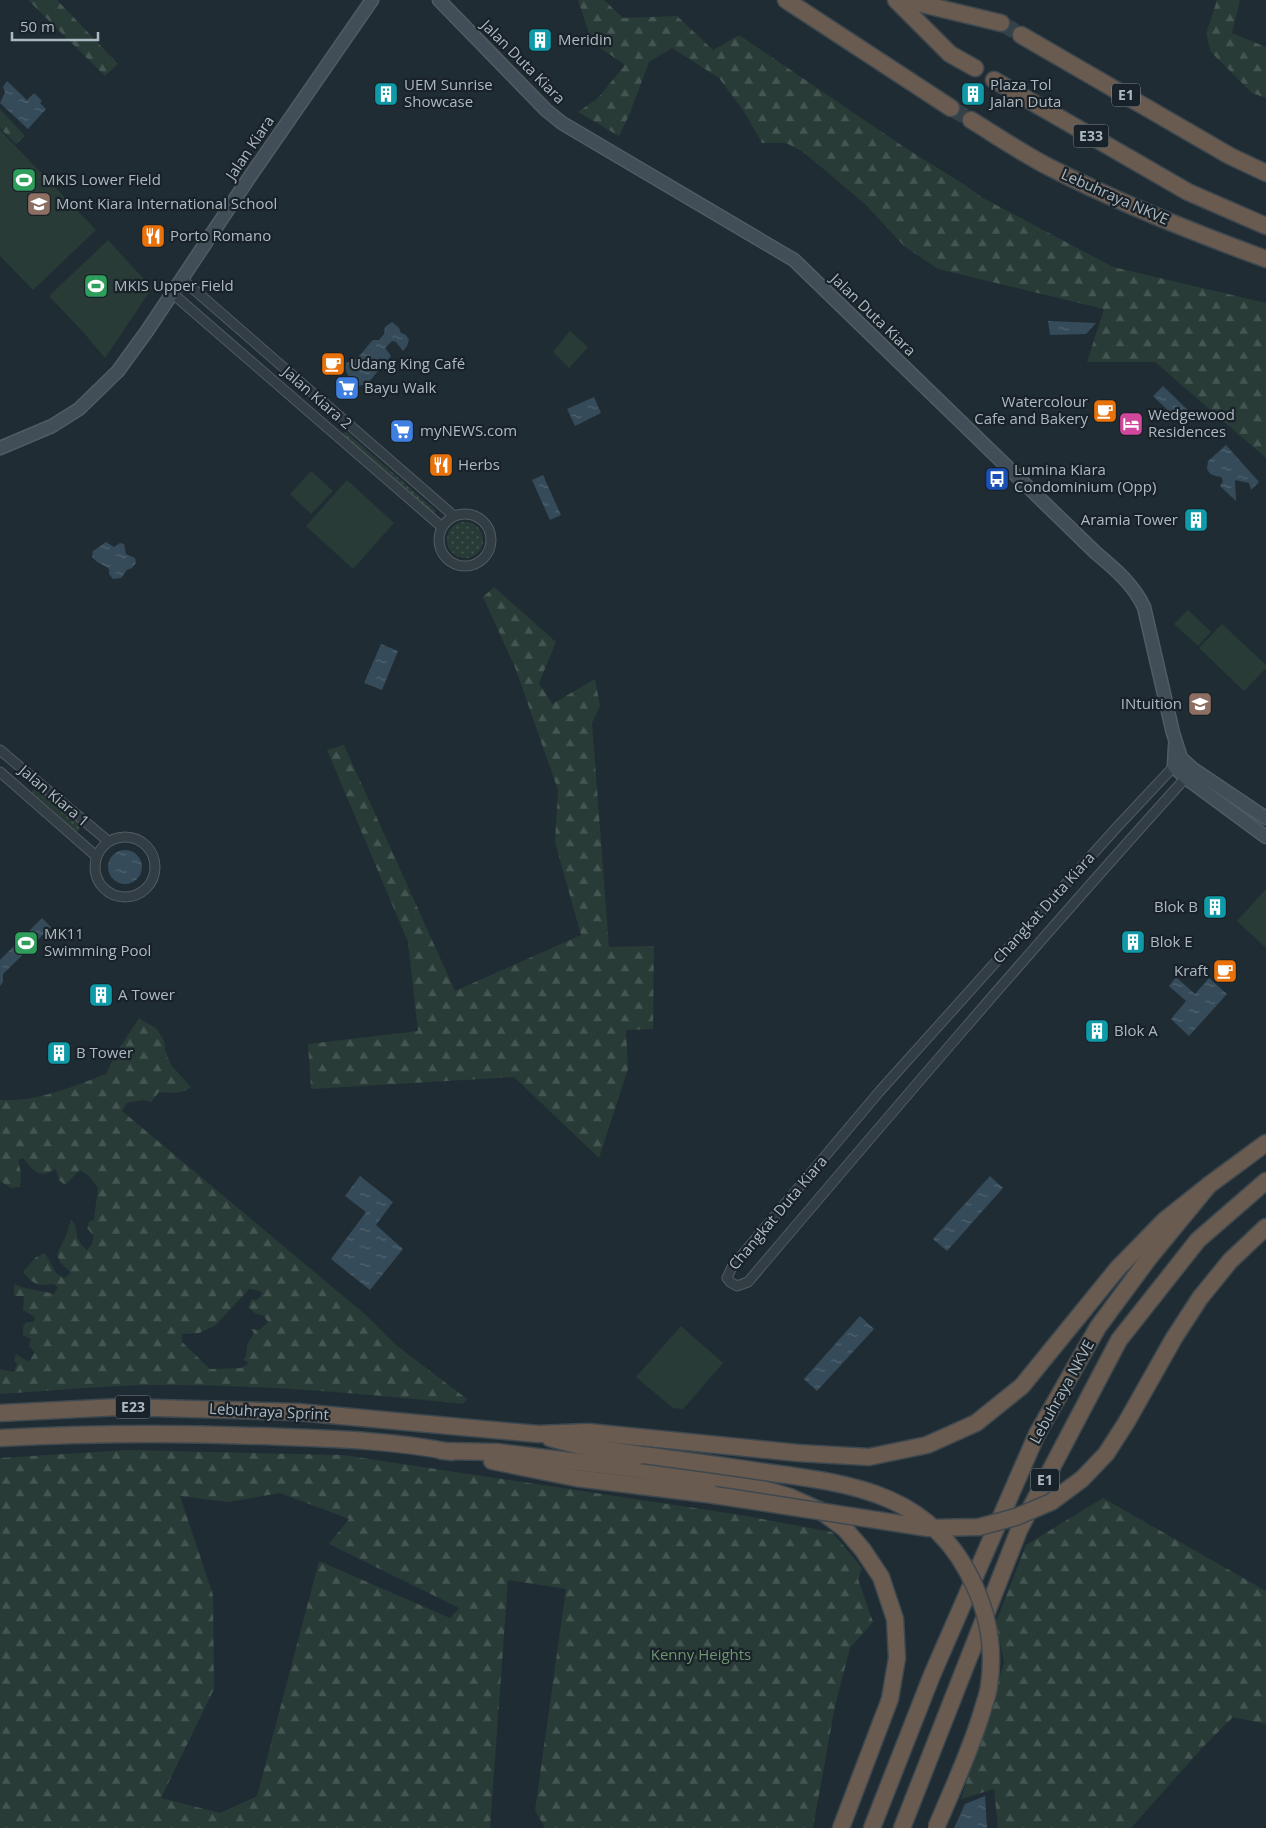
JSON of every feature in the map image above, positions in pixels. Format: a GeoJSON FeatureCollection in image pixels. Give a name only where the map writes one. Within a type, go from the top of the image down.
{"type":"FeatureCollection","features":[{"type":"Feature","properties":{"kind":"highway"},"geometry":{"type":"LineString","coordinates":[[786,0],[951,108]]}},
{"type":"Feature","properties":{"kind":"highway"},"geometry":{"type":"LineString","coordinates":[[896,0],[950,54],[975,68]]}},
{"type":"Feature","properties":{"kind":"highway"},"geometry":{"type":"LineString","coordinates":[[905,0],[1001,23]]}},
{"type":"Feature","properties":{"kind":"highway","name":"E1"},"geometry":{"type":"LineString","coordinates":[[1021,35],[1230,156],[1266,173]]}},
{"type":"Feature","properties":{"kind":"highway","name":"E33"},"geometry":{"type":"LineString","coordinates":[[994,80],[1188,192],[1266,226]]}},
{"type":"Feature","properties":{"kind":"highway","name":"Lebuhraya NKVE"},"geometry":{"type":"LineString","coordinates":[[971,120],[1048,166],[1103,193],[1202,236],[1266,259]]}},
{"type":"Feature","properties":{"kind":"highway","name":"Lebuhraya NKVE"},"geometry":{"type":"LineString","coordinates":[[872,1828],[932,1675],[1038,1434],[1098,1327],[1149,1258],[1209,1185],[1266,1143]]}},
{"type":"Feature","properties":{"kind":"highway","name":"Lebuhraya NKVE"},"geometry":{"type":"LineString","coordinates":[[902,1828],[1019,1530],[1119,1340],[1198,1240],[1266,1181]]}},
{"type":"Feature","properties":{"kind":"highway"},"geometry":{"type":"LineString","coordinates":[[538,1434],[588,1432],[798,1453],[869,1457],[926,1445],[976,1423],[1022,1386],[1118,1268],[1164,1220],[1209,1185]]}},
{"type":"Feature","properties":{"kind":"highway"},"geometry":{"type":"LineString","coordinates":[[442,1451],[576,1478],[714,1495],[928,1528],[979,1527],[1016,1516],[1051,1502],[1082,1479],[1106,1454],[1126,1423],[1174,1338],[1200,1298],[1230,1261],[1266,1227]]}},
{"type":"Feature","properties":{"kind":"highway","name":"Lebuhraya Sprint"},"geometry":{"type":"LineString","coordinates":[[0,1413],[120,1407],[296,1412],[538,1434]]}},
{"type":"Feature","properties":{"kind":"highway","name":"Lebuhraya Sprint"},"geometry":{"type":"LineString","coordinates":[[0,1438],[122,1433],[238,1435],[364,1440],[442,1451]]}},
{"type":"Feature","properties":{"kind":"highway"},"geometry":{"type":"LineString","coordinates":[[538,1434],[580,1446],[821,1479],[860,1488],[895,1501],[919,1515],[945,1538],[965,1564],[980,1598],[992,1647],[989,1688],[976,1733],[936,1828]]}},
{"type":"Feature","properties":{"kind":"highway"},"geometry":{"type":"LineString","coordinates":[[442,1451],[497,1452],[636,1469],[756,1487],[790,1497],[821,1511],[845,1529],[863,1550],[881,1577],[895,1619],[897,1658],[890,1699],[841,1828]]}},
{"type":"Feature","properties":{"kind":"main road","name":"Jalan Kiara"},"geometry":{"type":"LineString","coordinates":[[0,448],[52,426],[79,409],[118,371],[372,0]]}},
{"type":"Feature","properties":{"kind":"main road","name":"Jalan Duta Kiara"},"geometry":{"type":"LineString","coordinates":[[439,0],[546,110],[562,123],[794,260],[1128,582],[1144,607],[1176,744],[1177,762],[1266,837]]}},
{"type":"Feature","properties":{"kind":"main road","name":"Jalan Duta Kiara"},"geometry":{"type":"LineString","coordinates":[[1189,774],[1266,818]]}},
{"type":"Feature","properties":{"kind":"street","name":"Jalan Kiara 2"},"geometry":{"type":"LineString","coordinates":[[182,279],[454,516]]}},
{"type":"Feature","properties":{"kind":"street","name":"Jalan Kiara 2"},"geometry":{"type":"LineString","coordinates":[[172,293],[442,527]]}},
{"type":"Feature","properties":{"kind":"street"},"geometry":{"type":"LineString","coordinates":[[472,515],[482,520],[487,526],[491,537],[491,544],[489,552],[478,564],[469,567],[452,564],[445,558],[440,549],[438,538],[442,527],[454,516],[472,515]]}},
{"type":"Feature","properties":{"kind":"street","name":"Jalan Kiara 1"},"geometry":{"type":"LineString","coordinates":[[0,750],[108,842]]}},
{"type":"Feature","properties":{"kind":"street","name":"Changkat Duta Kiara"},"geometry":{"type":"LineString","coordinates":[[1177,762],[876,1096],[732,1267],[727,1278],[730,1282],[737,1286],[748,1282],[1019,964],[1189,774]]}},
{"type":"Feature","properties":{"kind":"street","name":"Jalan Kiara 1"},"geometry":{"type":"LineString","coordinates":[[0,772],[96,856]]}},
{"type":"Feature","properties":{"kind":"street"},"geometry":{"type":"LineString","coordinates":[[126,836],[144,844],[150,851],[154,860],[154,870],[152,880],[146,888],[127,896],[113,894],[100,884],[94,866],[96,856],[108,842],[126,836]]}},
{"type":"Feature","properties":{"kind":"green space"},"geometry":{"type":"Polygon","coordinates":[[[28,0],[57,0],[118,64],[105,76],[28,0]]]}},
{"type":"Feature","properties":{"kind":"green space"},"geometry":{"type":"Polygon","coordinates":[[[578,0],[604,0],[623,18],[677,16],[713,50],[739,35],[983,198],[1113,267],[1266,303],[1266,458],[1155,362],[1087,362],[1104,309],[938,269],[904,246],[865,204],[802,151],[786,143],[762,143],[743,110],[719,78],[672,48],[649,62],[630,113],[619,136],[578,112],[598,98],[625,65],[592,42],[578,0]]]}},
{"type":"Feature","properties":{"kind":"green space"},"geometry":{"type":"Polygon","coordinates":[[[1217,0],[1240,0],[1232,33],[1266,47],[1266,98],[1252,93],[1211,52],[1206,34],[1217,0]]]}},
{"type":"Feature","properties":{"kind":"green space"},"geometry":{"type":"Polygon","coordinates":[[[0,109],[25,136],[16,144],[0,128],[0,109]]]}},
{"type":"Feature","properties":{"kind":"green space","name":"MKIS Lower Field"},"geometry":{"type":"Polygon","coordinates":[[[0,130],[96,230],[33,290],[0,256],[0,130]]]}},
{"type":"Feature","properties":{"kind":"green space","name":"MKIS Upper Field"},"geometry":{"type":"Polygon","coordinates":[[[108,240],[152,288],[105,358],[49,296],[108,240]]]}},
{"type":"Feature","properties":{"kind":"green space"},"geometry":{"type":"Polygon","coordinates":[[[570,331],[588,347],[569,368],[553,352],[570,331]]]}},
{"type":"Feature","properties":{"kind":"green space"},"geometry":{"type":"Polygon","coordinates":[[[345,431],[436,511],[433,514],[342,435],[345,431]]]}},
{"type":"Feature","properties":{"kind":"green space"},"geometry":{"type":"Polygon","coordinates":[[[311,471],[333,491],[311,514],[290,494],[311,471]]]}},
{"type":"Feature","properties":{"kind":"green space"},"geometry":{"type":"Polygon","coordinates":[[[347,480],[394,523],[353,569],[306,526],[347,480]]]}},
{"type":"Feature","properties":{"kind":"green space"},"geometry":{"type":"Polygon","coordinates":[[[465,522],[472,523],[478,527],[482,533],[482,547],[478,553],[472,557],[465,558],[458,557],[452,553],[448,547],[447,540],[448,533],[452,527],[458,523],[465,522]]]}},
{"type":"Feature","properties":{"kind":"green space"},"geometry":{"type":"Polygon","coordinates":[[[494,587],[556,642],[539,683],[552,704],[595,679],[600,706],[592,723],[609,947],[654,946],[653,1029],[626,1030],[628,1069],[599,1158],[514,1077],[311,1089],[308,1044],[418,1031],[408,942],[327,750],[344,745],[455,991],[581,935],[555,842],[558,790],[515,667],[483,597],[494,587]]]}},
{"type":"Feature","properties":{"kind":"green space"},"geometry":{"type":"Polygon","coordinates":[[[1188,610],[1211,632],[1198,646],[1174,624],[1188,610]]]}},
{"type":"Feature","properties":{"kind":"green space"},"geometry":{"type":"Polygon","coordinates":[[[1222,624],[1266,665],[1266,668],[1244,691],[1199,648],[1222,624]]]}},
{"type":"Feature","properties":{"kind":"green space"},"geometry":{"type":"Polygon","coordinates":[[[37,786],[82,825],[77,832],[32,792],[37,786]]]}},
{"type":"Feature","properties":{"kind":"green space"},"geometry":{"type":"Polygon","coordinates":[[[1266,889],[1266,948],[1237,921],[1266,889]]]}},
{"type":"Feature","properties":{"kind":"green space"},"geometry":{"type":"Polygon","coordinates":[[[139,1018],[156,1028],[164,1041],[165,1050],[171,1065],[191,1087],[180,1092],[159,1092],[151,1102],[143,1100],[127,1103],[122,1111],[367,1316],[396,1345],[467,1399],[463,1404],[306,1390],[188,1385],[111,1386],[0,1394],[0,1369],[14,1372],[17,1364],[14,1361],[16,1354],[29,1362],[35,1352],[29,1347],[31,1339],[23,1335],[23,1327],[26,1322],[33,1322],[35,1319],[23,1310],[24,1296],[14,1296],[14,1284],[23,1288],[54,1294],[58,1287],[56,1285],[37,1284],[23,1272],[36,1257],[45,1253],[56,1273],[64,1278],[71,1273],[60,1262],[57,1254],[71,1220],[74,1223],[82,1245],[87,1250],[92,1244],[94,1236],[87,1228],[89,1222],[94,1219],[98,1188],[89,1176],[80,1170],[65,1185],[59,1180],[56,1169],[41,1174],[34,1170],[23,1158],[18,1160],[21,1173],[20,1187],[11,1188],[0,1181],[0,1100],[28,1099],[41,1096],[106,1074],[115,1055],[139,1018]],[[249,1289],[216,1325],[199,1333],[182,1334],[182,1342],[210,1369],[241,1368],[249,1363],[243,1360],[246,1356],[247,1345],[254,1333],[251,1329],[259,1330],[268,1322],[263,1315],[256,1314],[248,1307],[252,1299],[258,1300],[262,1293],[249,1289]]]}},
{"type":"Feature","properties":{"kind":"green space"},"geometry":{"type":"Polygon","coordinates":[[[681,1326],[723,1363],[683,1409],[673,1408],[636,1377],[681,1326]]]}},
{"type":"Feature","properties":{"kind":"green space","name":"Kenny Heights"},"geometry":{"type":"Polygon","coordinates":[[[127,1450],[343,1455],[741,1515],[832,1532],[862,1568],[858,1579],[873,1622],[850,1648],[835,1706],[813,1828],[545,1828],[535,1810],[566,1589],[508,1580],[490,1828],[0,1828],[0,1458],[127,1450]],[[280,1493],[228,1502],[180,1496],[213,1595],[214,1689],[161,1798],[220,1813],[257,1796],[319,1561],[450,1618],[459,1608],[329,1544],[349,1519],[280,1493]]]}},
{"type":"Feature","properties":{"kind":"green space"},"geometry":{"type":"Polygon","coordinates":[[[1103,1498],[1266,1591],[1266,1724],[1233,1717],[1202,1748],[1131,1828],[998,1828],[994,1789],[961,1799],[1004,1663],[996,1622],[1026,1545],[1103,1498]]]}},
{"type":"Feature","properties":{"kind":"water"},"geometry":{"type":"Polygon","coordinates":[[[7,81],[27,100],[34,93],[42,101],[40,103],[46,109],[28,129],[0,103],[5,92],[3,87],[7,81]]]}},
{"type":"Feature","properties":{"kind":"water"},"geometry":{"type":"Polygon","coordinates":[[[1048,321],[1096,323],[1086,334],[1050,335],[1048,321]]]}},
{"type":"Feature","properties":{"kind":"water"},"geometry":{"type":"Polygon","coordinates":[[[392,322],[399,328],[401,333],[406,335],[409,340],[407,346],[403,351],[396,342],[392,341],[385,348],[391,356],[367,384],[359,386],[347,373],[346,363],[358,357],[373,340],[379,340],[384,334],[385,327],[392,322]]]}},
{"type":"Feature","properties":{"kind":"water"},"geometry":{"type":"Polygon","coordinates":[[[1163,386],[1193,415],[1183,425],[1153,396],[1163,386]]]}},
{"type":"Feature","properties":{"kind":"water"},"geometry":{"type":"Polygon","coordinates":[[[594,397],[601,413],[575,426],[567,409],[594,397]]]}},
{"type":"Feature","properties":{"kind":"water"},"geometry":{"type":"Polygon","coordinates":[[[1226,445],[1259,482],[1251,490],[1249,483],[1235,480],[1236,501],[1220,486],[1223,481],[1221,477],[1209,473],[1207,469],[1208,461],[1226,445]]]}},
{"type":"Feature","properties":{"kind":"water"},"geometry":{"type":"Polygon","coordinates":[[[543,475],[561,515],[550,520],[532,480],[543,475]]]}},
{"type":"Feature","properties":{"kind":"water"},"geometry":{"type":"Polygon","coordinates":[[[106,542],[114,547],[120,543],[124,544],[126,554],[135,558],[136,563],[121,578],[113,579],[109,574],[109,569],[92,557],[93,551],[106,542]]]}},
{"type":"Feature","properties":{"kind":"water"},"geometry":{"type":"Polygon","coordinates":[[[381,644],[398,651],[382,690],[364,683],[381,644]]]}},
{"type":"Feature","properties":{"kind":"water"},"geometry":{"type":"Polygon","coordinates":[[[125,850],[137,855],[142,867],[137,879],[125,884],[113,879],[108,867],[113,855],[125,850]]]}},
{"type":"Feature","properties":{"kind":"water","name":"MK11 Swimming Pool"},"geometry":{"type":"Polygon","coordinates":[[[42,918],[51,927],[3,974],[3,982],[0,986],[0,960],[42,918]]]}},
{"type":"Feature","properties":{"kind":"water"},"geometry":{"type":"Polygon","coordinates":[[[1176,977],[1195,994],[1209,978],[1227,994],[1189,1036],[1171,1019],[1186,1001],[1169,986],[1176,977]]]}},
{"type":"Feature","properties":{"kind":"water"},"geometry":{"type":"Polygon","coordinates":[[[360,1176],[393,1202],[376,1225],[403,1249],[370,1290],[331,1259],[366,1212],[345,1196],[360,1176]]]}},
{"type":"Feature","properties":{"kind":"water"},"geometry":{"type":"Polygon","coordinates":[[[990,1176],[1003,1188],[947,1251],[933,1239],[990,1176]]]}},
{"type":"Feature","properties":{"kind":"water"},"geometry":{"type":"Polygon","coordinates":[[[860,1316],[874,1329],[817,1391],[804,1379],[860,1316]]]}},
{"type":"Feature","properties":{"kind":"water"},"geometry":{"type":"Polygon","coordinates":[[[985,1796],[987,1828],[954,1828],[965,1804],[985,1796]]]}},
{"type":"Feature","properties":{"kind":"tunnel"},"geometry":{"type":"LineString","coordinates":[[1001,23],[1021,35]]}},
{"type":"Feature","properties":{"kind":"tunnel"},"geometry":{"type":"LineString","coordinates":[[951,108],[971,120]]}},
{"type":"Feature","properties":{"kind":"place","name":"Meridin"},"geometry":{"type":"Point","coordinates":[540,40]}},
{"type":"Feature","properties":{"kind":"place","name":"UEM Sunrise Showcase"},"geometry":{"type":"Point","coordinates":[386,94]}},
{"type":"Feature","properties":{"kind":"place","name":"Plaza Tol Jalan Duta"},"geometry":{"type":"Point","coordinates":[973,94]}},
{"type":"Feature","properties":{"kind":"place","name":"MKIS Lower Field"},"geometry":{"type":"Point","coordinates":[24,180]}},
{"type":"Feature","properties":{"kind":"place","name":"Mont Kiara International School"},"geometry":{"type":"Point","coordinates":[39,204]}},
{"type":"Feature","properties":{"kind":"place","name":"Porto Romano"},"geometry":{"type":"Point","coordinates":[153,236]}},
{"type":"Feature","properties":{"kind":"place","name":"MKIS Upper Field"},"geometry":{"type":"Point","coordinates":[96,286]}},
{"type":"Feature","properties":{"kind":"place","name":"Udang King Café"},"geometry":{"type":"Point","coordinates":[333,364]}},
{"type":"Feature","properties":{"kind":"place","name":"Bayu Walk"},"geometry":{"type":"Point","coordinates":[347,388]}},
{"type":"Feature","properties":{"kind":"place","name":"Watercolour Cafe and Bakery"},"geometry":{"type":"Point","coordinates":[1105,411]}},
{"type":"Feature","properties":{"kind":"place","name":"Wedgewood Residences"},"geometry":{"type":"Point","coordinates":[1131,424]}},
{"type":"Feature","properties":{"kind":"place","name":"myNEWS.com"},"geometry":{"type":"Point","coordinates":[402,431]}},
{"type":"Feature","properties":{"kind":"place","name":"Herbs"},"geometry":{"type":"Point","coordinates":[441,465]}},
{"type":"Feature","properties":{"kind":"place","name":"Lumina Kiara Condominium (Opp)"},"geometry":{"type":"Point","coordinates":[997,479]}},
{"type":"Feature","properties":{"kind":"place","name":"Aramia Tower"},"geometry":{"type":"Point","coordinates":[1196,520]}},
{"type":"Feature","properties":{"kind":"place","name":"INtuition"},"geometry":{"type":"Point","coordinates":[1200,704]}},
{"type":"Feature","properties":{"kind":"place","name":"Blok B"},"geometry":{"type":"Point","coordinates":[1215,907]}},
{"type":"Feature","properties":{"kind":"place","name":"Blok E"},"geometry":{"type":"Point","coordinates":[1133,942]}},
{"type":"Feature","properties":{"kind":"place","name":"MK11 Swimming Pool"},"geometry":{"type":"Point","coordinates":[26,943]}},
{"type":"Feature","properties":{"kind":"place","name":"Kraft"},"geometry":{"type":"Point","coordinates":[1225,971]}},
{"type":"Feature","properties":{"kind":"place","name":"A Tower"},"geometry":{"type":"Point","coordinates":[101,995]}},
{"type":"Feature","properties":{"kind":"place","name":"Blok A"},"geometry":{"type":"Point","coordinates":[1097,1031]}},
{"type":"Feature","properties":{"kind":"place","name":"B Tower"},"geometry":{"type":"Point","coordinates":[59,1053]}}]}
